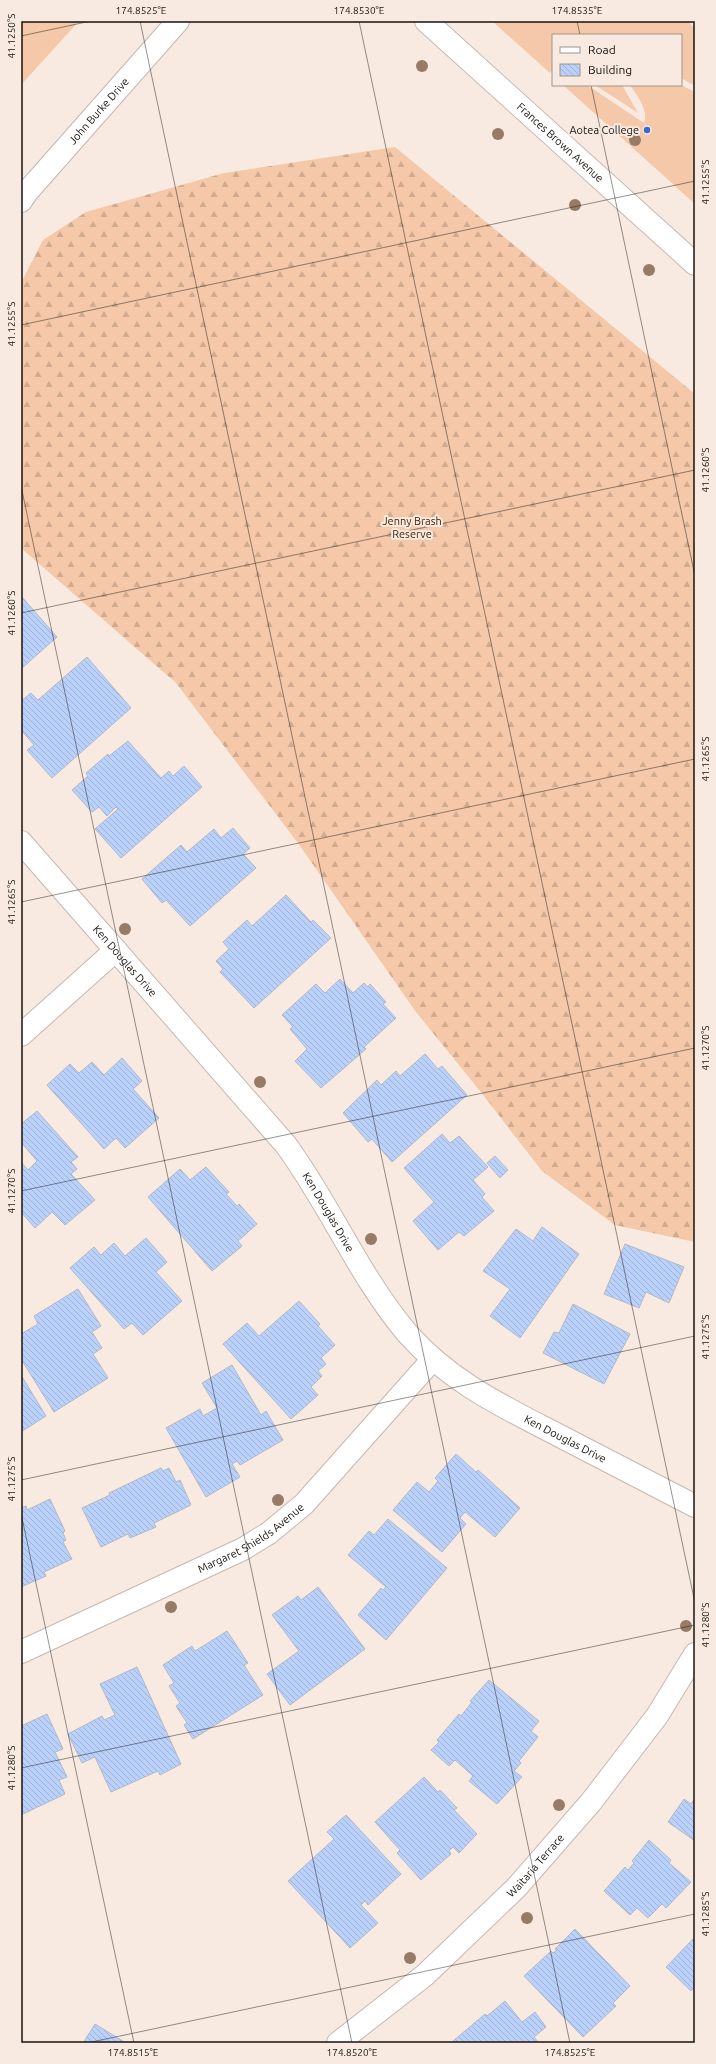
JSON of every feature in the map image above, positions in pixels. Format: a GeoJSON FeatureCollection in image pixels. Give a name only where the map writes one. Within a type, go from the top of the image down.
{"type":"FeatureCollection","features":[{"type":"Feature","properties":{"kind":"street","name":"John Burke Drive"},"geometry":{"type":"LineString","coordinates":[[21,201],[32,186],[178,21]]}},
{"type":"Feature","properties":{"kind":"street","name":"Frances Brown Avenue"},"geometry":{"type":"LineString","coordinates":[[426,21],[695,264]]}},
{"type":"Feature","properties":{"kind":"street","name":"Ken Douglas Drive"},"geometry":{"type":"LineString","coordinates":[[21,842],[286,1145],[317,1189],[388,1309],[414,1341],[449,1374],[493,1401],[695,1506]]}},
{"type":"Feature","properties":{"kind":"street"},"geometry":{"type":"LineString","coordinates":[[21,1035],[116,950]]}},
{"type":"Feature","properties":{"kind":"street","name":"Margaret Shields Avenue"},"geometry":{"type":"LineString","coordinates":[[21,1652],[225,1558],[269,1533],[304,1504],[433,1359]]}},
{"type":"Feature","properties":{"kind":"street","name":"Waitaria Terrace"},"geometry":{"type":"LineString","coordinates":[[338,2043],[425,1975],[516,1888],[591,1802],[657,1716],[695,1654]]}},
{"type":"Feature","properties":{"kind":"green space"},"geometry":{"type":"Polygon","coordinates":[[[21,21],[79,21],[21,85],[21,21]]]}},
{"type":"Feature","properties":{"kind":"green space"},"geometry":{"type":"Polygon","coordinates":[[[492,21],[688,21],[695,29],[695,86],[682,79],[682,34],[552,34],[552,70],[550,73],[492,21]]]}},
{"type":"Feature","properties":{"kind":"green space"},"geometry":{"type":"Polygon","coordinates":[[[564,86],[588,86],[644,123],[644,108],[631,86],[682,86],[695,92],[695,204],[564,86]]]}},
{"type":"Feature","properties":{"kind":"green space"},"geometry":{"type":"Polygon","coordinates":[[[597,86],[623,86],[638,113],[597,86]]]}},
{"type":"Feature","properties":{"kind":"green space","name":"Jenny Brash Reserve"},"geometry":{"type":"Polygon","coordinates":[[[395,147],[695,394],[695,1242],[615,1225],[542,1171],[416,1012],[298,843],[176,683],[21,548],[21,283],[43,240],[86,212],[224,173],[395,147]]]}},
{"type":"Feature","properties":{"kind":"building"},"geometry":{"type":"Polygon","coordinates":[[[22,597],[57,637],[21,669],[21,598],[22,597]]]}},
{"type":"Feature","properties":{"kind":"building"},"geometry":{"type":"Polygon","coordinates":[[[87,657],[131,708],[52,778],[27,750],[34,745],[21,730],[21,701],[31,693],[38,700],[87,657]]]}},
{"type":"Feature","properties":{"kind":"building"},"geometry":{"type":"Polygon","coordinates":[[[128,741],[161,778],[169,771],[173,776],[184,766],[202,787],[121,858],[95,829],[118,809],[116,807],[107,816],[99,807],[92,812],[72,790],[88,776],[86,773],[108,754],[109,756],[128,741]]]}},
{"type":"Feature","properties":{"kind":"building"},"geometry":{"type":"Polygon","coordinates":[[[233,828],[250,848],[243,854],[256,868],[190,926],[166,900],[162,903],[142,879],[181,845],[187,852],[214,829],[221,838],[233,828]]]}},
{"type":"Feature","properties":{"kind":"building"},"geometry":{"type":"Polygon","coordinates":[[[286,895],[311,922],[313,920],[331,938],[254,1008],[220,972],[223,969],[216,961],[229,949],[223,942],[247,920],[252,926],[286,895]]]}},
{"type":"Feature","properties":{"kind":"building"},"geometry":{"type":"Polygon","coordinates":[[[340,979],[353,993],[364,983],[368,987],[370,984],[386,1002],[383,1004],[396,1018],[364,1047],[366,1049],[321,1088],[295,1061],[307,1049],[290,1029],[293,1027],[282,1015],[316,984],[325,993],[340,979]]]}},
{"type":"Feature","properties":{"kind":"building"},"geometry":{"type":"Polygon","coordinates":[[[425,1054],[438,1069],[442,1066],[467,1095],[392,1162],[372,1139],[368,1142],[343,1113],[377,1080],[381,1085],[396,1071],[400,1076],[425,1054]]]}},
{"type":"Feature","properties":{"kind":"building"},"geometry":{"type":"Polygon","coordinates":[[[122,1058],[142,1081],[133,1089],[159,1118],[125,1148],[116,1138],[104,1149],[47,1085],[70,1064],[79,1073],[92,1062],[104,1075],[122,1058]]]}},
{"type":"Feature","properties":{"kind":"building"},"geometry":{"type":"Polygon","coordinates":[[[37,1111],[78,1157],[71,1162],[77,1169],[71,1174],[95,1200],[65,1225],[52,1212],[35,1228],[21,1212],[21,1162],[28,1170],[37,1161],[21,1142],[21,1124],[37,1111]]]}},
{"type":"Feature","properties":{"kind":"building"},"geometry":{"type":"Polygon","coordinates":[[[442,1134],[450,1143],[459,1136],[488,1167],[473,1180],[485,1194],[482,1197],[494,1211],[464,1236],[459,1232],[438,1250],[413,1221],[434,1202],[404,1168],[442,1134]]]}},
{"type":"Feature","properties":{"kind":"building"},"geometry":{"type":"Polygon","coordinates":[[[495,1156],[508,1170],[500,1178],[487,1163],[495,1156]]]}},
{"type":"Feature","properties":{"kind":"building"},"geometry":{"type":"Polygon","coordinates":[[[206,1167],[229,1192],[226,1194],[237,1206],[239,1204],[257,1224],[238,1241],[242,1246],[212,1271],[148,1197],[180,1169],[190,1180],[206,1167]]]}},
{"type":"Feature","properties":{"kind":"building"},"geometry":{"type":"Polygon","coordinates":[[[542,1227],[579,1254],[520,1338],[490,1316],[510,1289],[483,1271],[516,1229],[533,1241],[542,1227]]]}},
{"type":"Feature","properties":{"kind":"building"},"geometry":{"type":"Polygon","coordinates":[[[146,1238],[167,1262],[156,1272],[182,1301],[143,1335],[132,1323],[124,1329],[70,1268],[94,1247],[101,1255],[114,1243],[125,1256],[146,1238]]]}},
{"type":"Feature","properties":{"kind":"building"},"geometry":{"type":"Polygon","coordinates":[[[625,1244],[684,1267],[669,1303],[646,1292],[639,1308],[604,1294],[625,1244]]]}},
{"type":"Feature","properties":{"kind":"building"},"geometry":{"type":"Polygon","coordinates":[[[78,1289],[101,1326],[92,1332],[102,1348],[93,1354],[108,1378],[54,1412],[21,1359],[21,1334],[38,1324],[34,1316],[78,1289]]]}},
{"type":"Feature","properties":{"kind":"building"},"geometry":{"type":"Polygon","coordinates":[[[299,1301],[320,1324],[318,1326],[335,1345],[321,1358],[326,1364],[318,1371],[322,1376],[311,1387],[318,1395],[291,1419],[223,1344],[247,1323],[259,1336],[299,1301]]]}},
{"type":"Feature","properties":{"kind":"building"},"geometry":{"type":"Polygon","coordinates":[[[573,1304],[630,1334],[604,1384],[543,1353],[554,1332],[559,1333],[573,1304]]]}},
{"type":"Feature","properties":{"kind":"building"},"geometry":{"type":"Polygon","coordinates":[[[232,1365],[261,1415],[266,1411],[283,1440],[240,1465],[237,1461],[232,1464],[240,1477],[206,1497],[166,1428],[200,1409],[203,1416],[217,1408],[202,1383],[232,1365]]]}},
{"type":"Feature","properties":{"kind":"building"},"geometry":{"type":"Polygon","coordinates":[[[21,1375],[46,1416],[21,1432],[21,1375]]]}},
{"type":"Feature","properties":{"kind":"building"},"geometry":{"type":"Polygon","coordinates":[[[456,1454],[476,1472],[478,1470],[520,1508],[495,1537],[465,1512],[460,1518],[466,1524],[442,1552],[393,1510],[417,1482],[429,1492],[438,1481],[435,1478],[456,1454]]]}},
{"type":"Feature","properties":{"kind":"building"},"geometry":{"type":"Polygon","coordinates":[[[161,1468],[163,1471],[169,1468],[176,1482],[180,1480],[191,1505],[154,1523],[156,1527],[130,1538],[128,1534],[101,1547],[82,1508],[161,1468]]]}},
{"type":"Feature","properties":{"kind":"building"},"geometry":{"type":"Polygon","coordinates":[[[50,1499],[65,1531],[63,1533],[66,1540],[63,1542],[72,1559],[44,1572],[46,1576],[21,1587],[21,1508],[26,1506],[27,1510],[50,1499]]]}},
{"type":"Feature","properties":{"kind":"building"},"geometry":{"type":"Polygon","coordinates":[[[388,1519],[447,1568],[386,1640],[358,1615],[381,1588],[383,1590],[386,1587],[348,1555],[369,1531],[374,1535],[388,1519]]]}},
{"type":"Feature","properties":{"kind":"building"},"geometry":{"type":"Polygon","coordinates":[[[318,1587],[365,1649],[290,1705],[267,1674],[299,1651],[272,1615],[298,1596],[301,1600],[318,1587]]]}},
{"type":"Feature","properties":{"kind":"building"},"geometry":{"type":"Polygon","coordinates":[[[227,1631],[248,1663],[244,1665],[263,1695],[193,1739],[184,1725],[187,1723],[176,1706],[180,1703],[169,1686],[174,1683],[163,1665],[192,1646],[195,1651],[227,1631]]]}},
{"type":"Feature","properties":{"kind":"building"},"geometry":{"type":"Polygon","coordinates":[[[137,1667],[181,1764],[160,1775],[158,1771],[111,1792],[95,1757],[82,1763],[68,1734],[102,1716],[104,1720],[115,1715],[100,1684],[137,1667]]]}},
{"type":"Feature","properties":{"kind":"building"},"geometry":{"type":"Polygon","coordinates":[[[489,1680],[539,1721],[531,1731],[538,1737],[519,1761],[521,1763],[514,1771],[522,1777],[497,1804],[469,1781],[473,1776],[455,1760],[449,1766],[431,1750],[439,1742],[437,1740],[459,1714],[461,1716],[472,1702],[470,1701],[489,1680]]]}},
{"type":"Feature","properties":{"kind":"building"},"geometry":{"type":"Polygon","coordinates":[[[47,1714],[63,1749],[55,1752],[67,1777],[59,1780],[65,1794],[21,1815],[21,1726],[47,1714]]]}},
{"type":"Feature","properties":{"kind":"building"},"geometry":{"type":"Polygon","coordinates":[[[424,1777],[438,1792],[440,1790],[457,1808],[454,1810],[477,1834],[459,1853],[453,1847],[449,1851],[451,1854],[421,1880],[397,1853],[400,1850],[375,1822],[424,1777]]]}},
{"type":"Feature","properties":{"kind":"building"},"geometry":{"type":"Polygon","coordinates":[[[695,1798],[695,1841],[668,1822],[684,1799],[691,1804],[695,1798]]]}},
{"type":"Feature","properties":{"kind":"building"},"geometry":{"type":"Polygon","coordinates":[[[346,1815],[401,1874],[368,1905],[365,1901],[361,1905],[378,1923],[350,1948],[288,1881],[334,1839],[327,1832],[346,1815]]]}},
{"type":"Feature","properties":{"kind":"building"},"geometry":{"type":"Polygon","coordinates":[[[649,1840],[671,1860],[669,1863],[691,1882],[666,1908],[662,1904],[648,1918],[637,1908],[630,1915],[604,1891],[625,1867],[628,1870],[634,1863],[632,1861],[649,1840]]]}},
{"type":"Feature","properties":{"kind":"building"},"geometry":{"type":"Polygon","coordinates":[[[575,1929],[630,1986],[613,2003],[616,2006],[583,2037],[524,1976],[551,1951],[553,1953],[557,1950],[555,1949],[575,1929]]]}},
{"type":"Feature","properties":{"kind":"building"},"geometry":{"type":"Polygon","coordinates":[[[695,1937],[695,1987],[691,1991],[666,1967],[695,1937]]]}},
{"type":"Feature","properties":{"kind":"building"},"geometry":{"type":"Polygon","coordinates":[[[505,2001],[522,2022],[535,2012],[546,2027],[534,2037],[539,2043],[455,2043],[453,2041],[485,2014],[487,2016],[505,2001]]]}},
{"type":"Feature","properties":{"kind":"building"},"geometry":{"type":"Polygon","coordinates":[[[95,2024],[126,2043],[83,2043],[95,2024]]]}},
{"type":"Feature","properties":{"kind":"place","name":"Aotea College"},"geometry":{"type":"Point","coordinates":[647,130]}}]}
